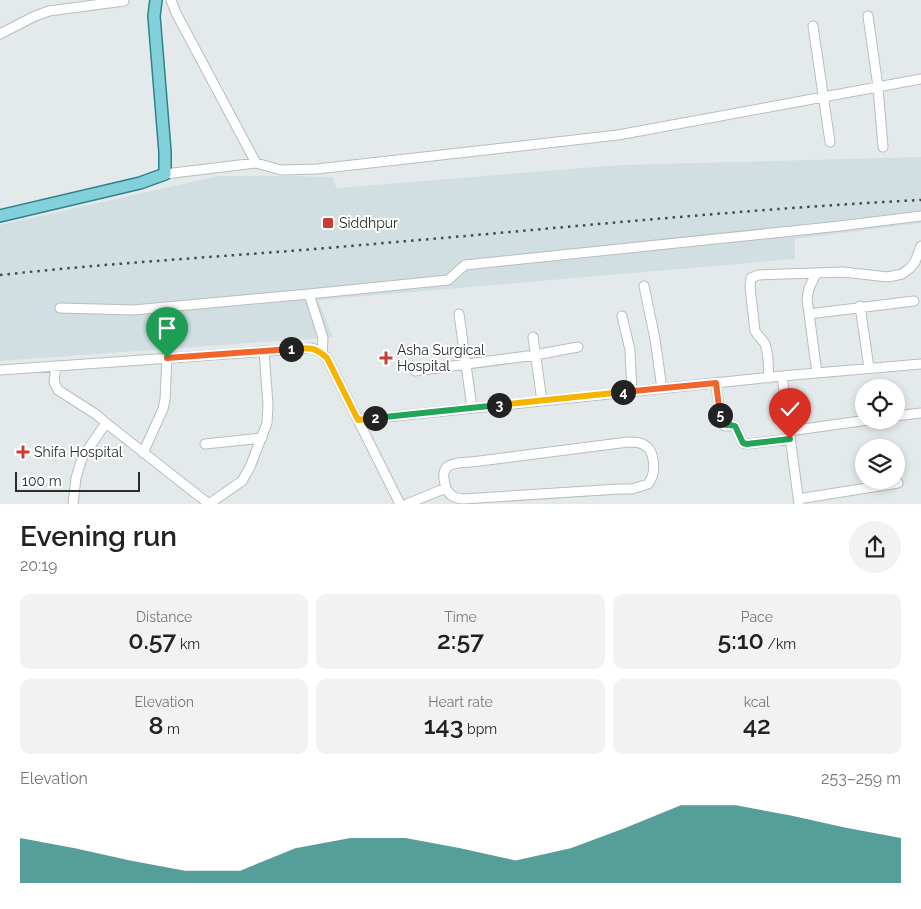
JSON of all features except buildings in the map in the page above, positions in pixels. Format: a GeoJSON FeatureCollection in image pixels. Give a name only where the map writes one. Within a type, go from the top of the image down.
{"type":"FeatureCollection","features":[{"type":"Feature","properties":{"kind":"main road"},"geometry":{"type":"LineString","coordinates":[[0,216],[140,183],[165,174],[165,152],[154,16],[156,0]]}},
{"type":"Feature","properties":{"kind":"street"},"geometry":{"type":"LineString","coordinates":[[172,0],[176,12],[256,163]]}},
{"type":"Feature","properties":{"kind":"street"},"geometry":{"type":"LineString","coordinates":[[0,34],[34,16],[49,11],[124,1]]}},
{"type":"Feature","properties":{"kind":"street"},"geometry":{"type":"LineString","coordinates":[[868,16],[878,87],[883,147]]}},
{"type":"Feature","properties":{"kind":"street"},"geometry":{"type":"LineString","coordinates":[[813,26],[830,142]]}},
{"type":"Feature","properties":{"kind":"street"},"geometry":{"type":"LineString","coordinates":[[165,174],[256,163],[281,170],[317,169],[618,135],[921,79]]}},
{"type":"Feature","properties":{"kind":"street"},"geometry":{"type":"LineString","coordinates":[[60,308],[134,310],[448,280],[465,265],[921,216]]}},
{"type":"Feature","properties":{"kind":"street"},"geometry":{"type":"LineString","coordinates":[[769,378],[766,349],[756,331],[750,287],[751,278],[758,275],[843,272],[888,277],[902,274],[910,268],[915,262],[921,246]]}},
{"type":"Feature","properties":{"kind":"street"},"geometry":{"type":"LineString","coordinates":[[816,274],[809,288],[807,299],[817,373]]}},
{"type":"Feature","properties":{"kind":"street"},"geometry":{"type":"LineString","coordinates":[[644,286],[655,339],[662,388]]}},
{"type":"Feature","properties":{"kind":"street"},"geometry":{"type":"LineString","coordinates":[[309,294],[323,338],[322,353]]}},
{"type":"Feature","properties":{"kind":"street"},"geometry":{"type":"LineString","coordinates":[[809,314],[860,306],[914,301]]}},
{"type":"Feature","properties":{"kind":"street"},"geometry":{"type":"LineString","coordinates":[[860,306],[868,368]]}},
{"type":"Feature","properties":{"kind":"street"},"geometry":{"type":"LineString","coordinates":[[459,314],[472,408]]}},
{"type":"Feature","properties":{"kind":"street"},"geometry":{"type":"LineString","coordinates":[[622,316],[630,350],[632,392]]}},
{"type":"Feature","properties":{"kind":"street"},"geometry":{"type":"LineString","coordinates":[[533,337],[542,401]]}},
{"type":"Feature","properties":{"kind":"street"},"geometry":{"type":"LineString","coordinates":[[415,371],[535,355],[578,347]]}},
{"type":"Feature","properties":{"kind":"street"},"geometry":{"type":"LineString","coordinates":[[0,370],[312,348],[327,358],[400,504]]}},
{"type":"Feature","properties":{"kind":"street"},"geometry":{"type":"LineString","coordinates":[[56,366],[54,382],[58,390],[97,415],[209,504],[219,501],[242,481],[262,438],[267,423],[268,405],[264,351]]}},
{"type":"Feature","properties":{"kind":"street"},"geometry":{"type":"LineString","coordinates":[[143,453],[163,409],[167,358]]}},
{"type":"Feature","properties":{"kind":"street"},"geometry":{"type":"LineString","coordinates":[[358,420],[782,376],[921,364]]}},
{"type":"Feature","properties":{"kind":"street"},"geometry":{"type":"LineString","coordinates":[[782,376],[798,502],[866,489]]}},
{"type":"Feature","properties":{"kind":"street"},"geometry":{"type":"LineString","coordinates":[[716,383],[721,423],[725,426],[735,426],[743,443],[747,444],[855,422]]}},
{"type":"Feature","properties":{"kind":"street"},"geometry":{"type":"LineString","coordinates":[[905,415],[921,413]]}},
{"type":"Feature","properties":{"kind":"street"},"geometry":{"type":"LineString","coordinates":[[73,504],[76,478],[82,458],[106,424]]}},
{"type":"Feature","properties":{"kind":"street"},"geometry":{"type":"LineString","coordinates":[[205,444],[262,438]]}},
{"type":"Feature","properties":{"kind":"street"},"geometry":{"type":"LineString","coordinates":[[628,442],[641,443],[647,446],[651,451],[653,461],[652,477],[648,484],[632,489],[463,499],[449,495],[446,488],[443,479],[444,471],[449,465],[455,463],[628,442]]}},
{"type":"Feature","properties":{"kind":"street"},"geometry":{"type":"LineString","coordinates":[[407,504],[446,488]]}},
{"type":"Feature","properties":{"kind":"shaded area"},"geometry":{"type":"Polygon","coordinates":[[[921,157],[921,223],[795,239],[795,259],[318,300],[333,337],[0,361],[0,225],[218,176],[333,177],[336,188],[621,165],[921,157]]]}},
{"type":"Feature","properties":{"kind":"railway"},"geometry":{"type":"LineString","coordinates":[[0,275],[720,214],[921,200]]}},
{"type":"Feature","properties":{"kind":"place","name":"Siddhpur"},"geometry":{"type":"Point","coordinates":[328,223]}},
{"type":"Feature","properties":{"kind":"place","name":"Asha Surgical Hospital"},"geometry":{"type":"Point","coordinates":[386,358]}},
{"type":"Feature","properties":{"kind":"place","name":"Shifa Hospital"},"geometry":{"type":"Point","coordinates":[23,452]}},
{"type":"Feature","properties":{"kind":"route"},"geometry":{"type":"LineString","coordinates":[[167,358],[312,348],[327,358],[358,420],[716,383],[721,423],[725,426],[735,426],[743,443],[790,439]]}}]}
